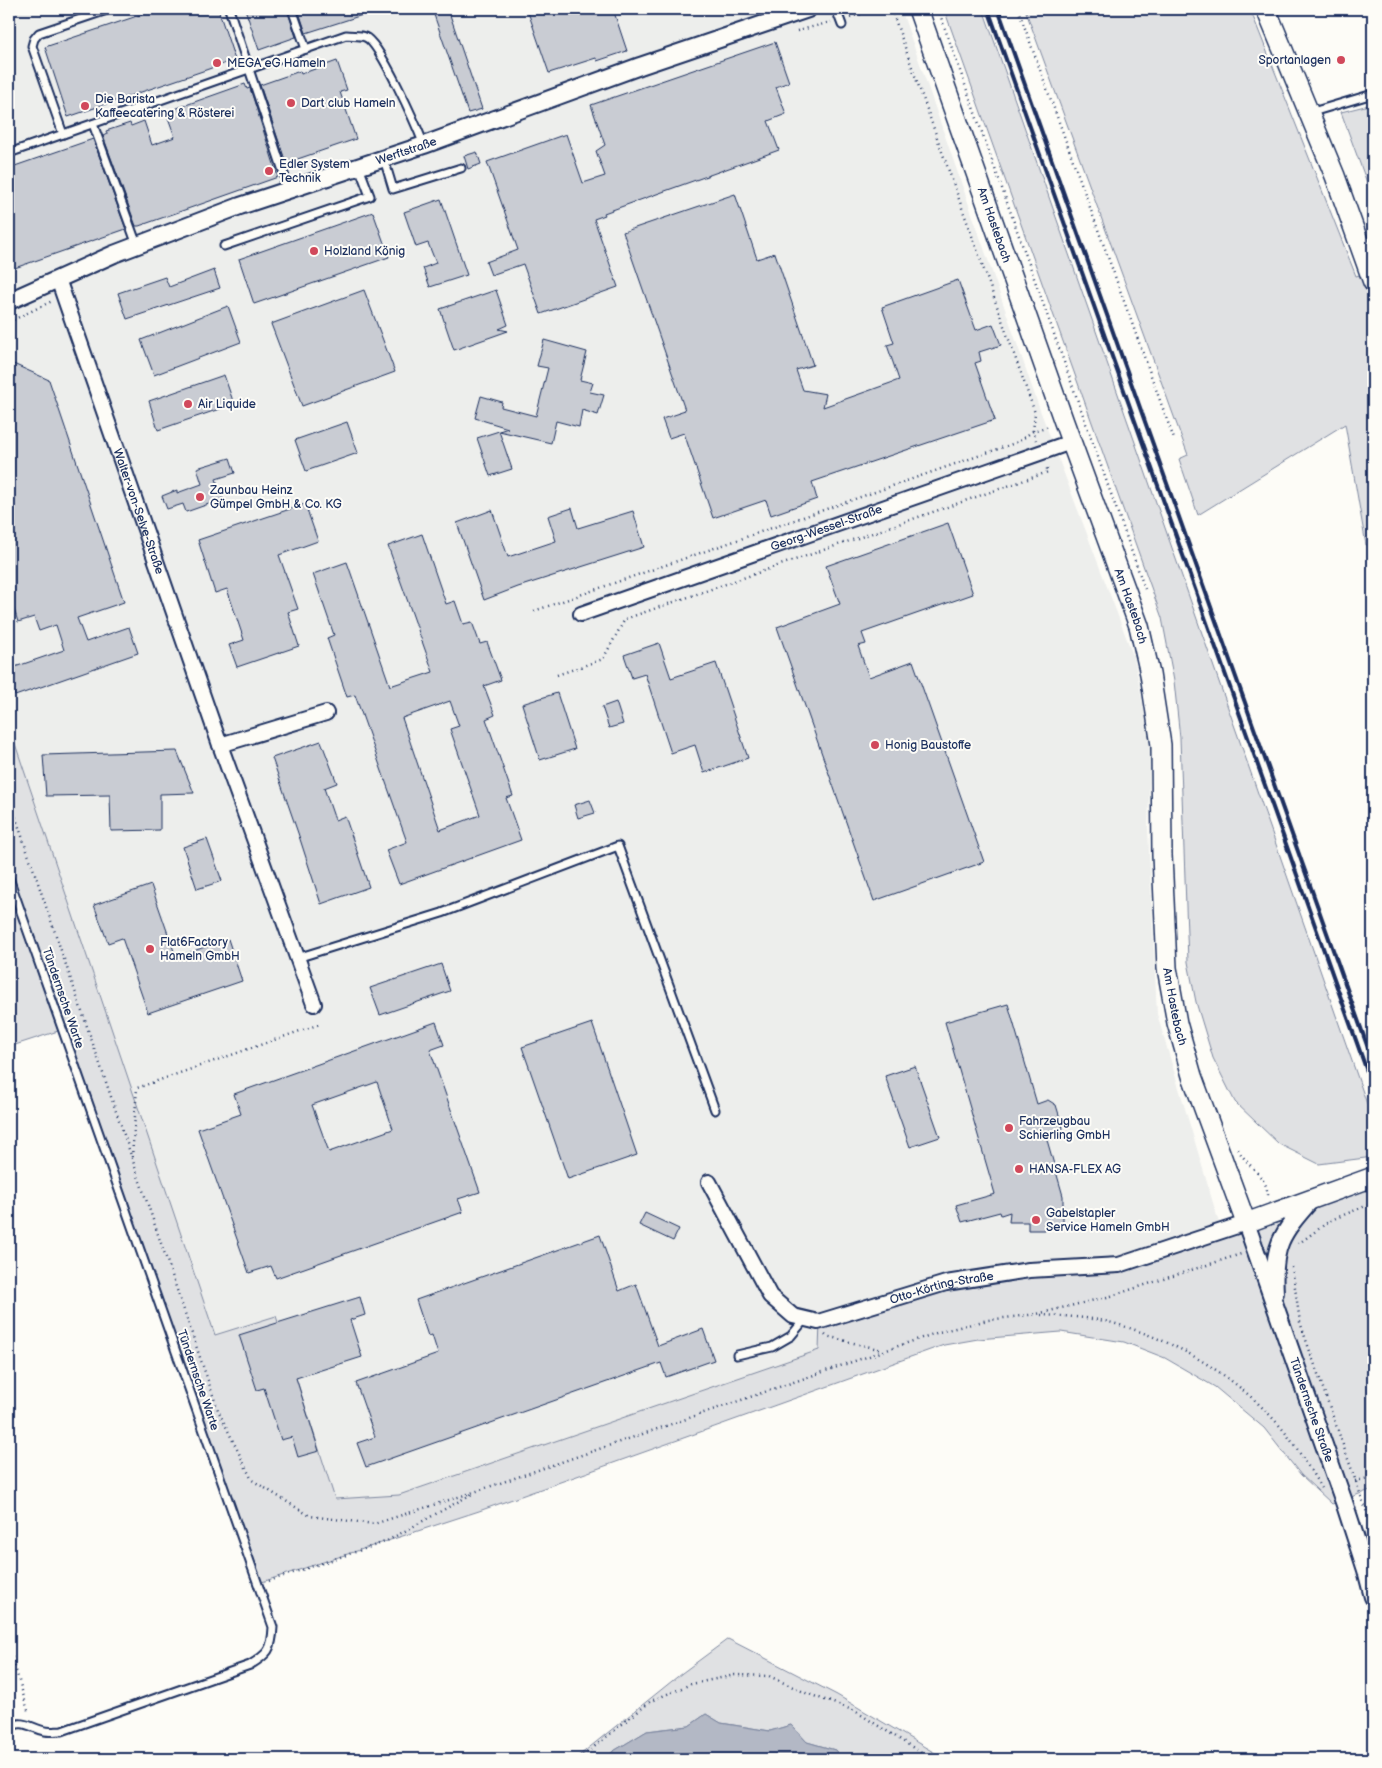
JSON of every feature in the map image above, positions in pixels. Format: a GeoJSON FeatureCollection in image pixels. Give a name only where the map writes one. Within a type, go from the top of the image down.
{"type":"FeatureCollection","features":[{"type":"Feature","properties":{"kind":"main road","name":"Am Hastebach"},"geometry":{"type":"LineString","coordinates":[[918,9],[1071,442],[1139,626],[1145,650],[1161,745],[1162,855],[1167,968],[1177,1023],[1192,1076],[1246,1223]]}},
{"type":"Feature","properties":{"kind":"main road"},"geometry":{"type":"LineString","coordinates":[[1266,9],[1335,176],[1373,282]]}},
{"type":"Feature","properties":{"kind":"main road"},"geometry":{"type":"LineString","coordinates":[[1246,1223],[1373,1177]]}},
{"type":"Feature","properties":{"kind":"street","name":"Werftstraße"},"geometry":{"type":"LineString","coordinates":[[9,301],[137,245],[240,206],[424,145],[649,63],[808,9]]}},
{"type":"Feature","properties":{"kind":"street","name":"Walter-von-Selve-Straße"},"geometry":{"type":"LineString","coordinates":[[58,279],[220,745],[314,1004]]}},
{"type":"Feature","properties":{"kind":"street","name":"Georg-Wessel-Straße"},"geometry":{"type":"LineString","coordinates":[[580,614],[1071,442]]}},
{"type":"Feature","properties":{"kind":"street"},"geometry":{"type":"LineString","coordinates":[[220,745],[326,713]]}},
{"type":"Feature","properties":{"kind":"street","name":"Otto-Körting-Straße"},"geometry":{"type":"LineString","coordinates":[[709,1182],[770,1296],[793,1316],[818,1322],[946,1283],[1029,1270],[1119,1265],[1246,1223]]}},
{"type":"Feature","properties":{"kind":"street"},"geometry":{"type":"LineString","coordinates":[[1277,1312],[1274,1274],[1278,1244],[1289,1224],[1311,1200]]}},
{"type":"Feature","properties":{"kind":"street","name":"Tündernsche Straße"},"geometry":{"type":"LineString","coordinates":[[1246,1223],[1344,1502],[1373,1596]]}},
{"type":"Feature","properties":{"kind":"lane"},"geometry":{"type":"LineString","coordinates":[[63,134],[32,46],[34,39],[39,33],[110,9]]}},
{"type":"Feature","properties":{"kind":"lane"},"geometry":{"type":"LineString","coordinates":[[229,9],[289,190]]}},
{"type":"Feature","properties":{"kind":"lane"},"geometry":{"type":"LineString","coordinates":[[292,9],[306,49]]}},
{"type":"Feature","properties":{"kind":"lane"},"geometry":{"type":"LineString","coordinates":[[836,9],[842,25]]}},
{"type":"Feature","properties":{"kind":"lane"},"geometry":{"type":"LineString","coordinates":[[9,153],[346,35],[366,37],[376,47],[413,118],[424,145]]}},
{"type":"Feature","properties":{"kind":"lane"},"geometry":{"type":"LineString","coordinates":[[1309,113],[1373,94]]}},
{"type":"Feature","properties":{"kind":"lane"},"geometry":{"type":"LineString","coordinates":[[93,124],[137,245]]}},
{"type":"Feature","properties":{"kind":"lane"},"geometry":{"type":"LineString","coordinates":[[384,158],[394,189],[461,168]]}},
{"type":"Feature","properties":{"kind":"lane"},"geometry":{"type":"LineString","coordinates":[[224,246],[370,196],[359,166]]}},
{"type":"Feature","properties":{"kind":"lane"},"geometry":{"type":"LineString","coordinates":[[297,958],[442,913],[618,846],[715,1110]]}},
{"type":"Feature","properties":{"kind":"lane","name":"Tündernsche Warte"},"geometry":{"type":"LineString","coordinates":[[9,878],[273,1627],[273,1642],[266,1655],[250,1665],[62,1730],[46,1731],[32,1725],[16,1723],[9,1727]]}},
{"type":"Feature","properties":{"kind":"lane"},"geometry":{"type":"LineString","coordinates":[[737,1355],[772,1347],[792,1336],[806,1319]]}},
{"type":"Feature","properties":{"kind":"path"},"geometry":{"type":"LineString","coordinates":[[557,675],[603,659],[625,619],[1048,472],[1033,431],[1035,413],[892,11],[886,9]]}},
{"type":"Feature","properties":{"kind":"path"},"geometry":{"type":"LineString","coordinates":[[938,9],[1146,592]]}},
{"type":"Feature","properties":{"kind":"path"},"geometry":{"type":"LineString","coordinates":[[1018,9],[1174,439]]}},
{"type":"Feature","properties":{"kind":"path"},"geometry":{"type":"LineString","coordinates":[[9,322],[64,295]]}},
{"type":"Feature","properties":{"kind":"path"},"geometry":{"type":"LineString","coordinates":[[534,611],[1018,442],[1033,431]]}},
{"type":"Feature","properties":{"kind":"path","name":"Tündernsche Warte"},"geometry":{"type":"LineString","coordinates":[[9,798],[218,1410],[252,1480],[310,1516],[374,1524],[477,1491]]}},
{"type":"Feature","properties":{"kind":"path"},"geometry":{"type":"LineString","coordinates":[[132,1158],[137,1088],[320,1024]]}},
{"type":"Feature","properties":{"kind":"path"},"geometry":{"type":"LineString","coordinates":[[1235,1142],[1243,1158],[1254,1169],[1266,1186],[1272,1213]]}},
{"type":"Feature","properties":{"kind":"path"},"geometry":{"type":"LineString","coordinates":[[1297,1245],[1331,1220],[1373,1203]]}},
{"type":"Feature","properties":{"kind":"path"},"geometry":{"type":"LineString","coordinates":[[258,1585],[386,1542],[477,1491],[940,1332],[988,1320],[1037,1314],[1111,1296],[1255,1250]]}},
{"type":"Feature","properties":{"kind":"path"},"geometry":{"type":"LineString","coordinates":[[1292,1266],[1300,1322],[1373,1530]]}},
{"type":"Feature","properties":{"kind":"path"},"geometry":{"type":"LineString","coordinates":[[1037,1314],[1108,1322],[1175,1345],[1205,1363],[1231,1380],[1273,1419],[1301,1454],[1324,1493]]}},
{"type":"Feature","properties":{"kind":"path"},"geometry":{"type":"LineString","coordinates":[[823,1330],[826,1336],[884,1351]]}},
{"type":"Feature","properties":{"kind":"path"},"geometry":{"type":"LineString","coordinates":[[1356,1481],[1373,1477]]}},
{"type":"Feature","properties":{"kind":"path"},"geometry":{"type":"LineString","coordinates":[[1344,1502],[1362,1496]]}},
{"type":"Feature","properties":{"kind":"path"},"geometry":{"type":"LineString","coordinates":[[9,1647],[32,1725]]}},
{"type":"Feature","properties":{"kind":"path"},"geometry":{"type":"LineString","coordinates":[[579,1759],[652,1701],[690,1684],[735,1675],[769,1676],[806,1693],[855,1711],[931,1759]]}},
{"type":"Feature","properties":{"kind":"shaded area"},"geometry":{"type":"Polygon","coordinates":[[[9,9],[901,9],[1040,410],[1134,658],[1151,744],[1148,829],[1157,1014],[1227,1250],[266,1558],[9,848],[9,9]]]}},
{"type":"Feature","properties":{"kind":"shaded area"},"geometry":{"type":"Polygon","coordinates":[[[944,9],[983,9],[1373,1121],[1373,1157],[1319,1164],[1279,1144],[1235,1102],[1213,1058],[1196,1002],[1188,962],[1180,738],[1174,681],[1162,618],[944,9]]]}},
{"type":"Feature","properties":{"kind":"shaded area"},"geometry":{"type":"Polygon","coordinates":[[[1025,9],[1250,9],[1356,276],[1371,272],[1373,282],[1373,544],[1366,545],[1345,424],[1198,515],[1179,459],[1188,455],[1025,9]]]}},
{"type":"Feature","properties":{"kind":"shaded area"},"geometry":{"type":"Polygon","coordinates":[[[1373,104],[1373,199],[1341,112],[1373,104]]]}},
{"type":"Feature","properties":{"kind":"shaded area"},"geometry":{"type":"Polygon","coordinates":[[[9,726],[215,1335],[276,1316],[335,1499],[399,1495],[819,1350],[820,1323],[946,1284],[1119,1266],[1247,1225],[1373,1178],[1373,1489],[1332,1504],[1301,1475],[1264,1428],[1215,1387],[1165,1358],[1124,1342],[1061,1332],[978,1339],[944,1345],[479,1511],[259,1583],[9,874],[9,726]]]}},
{"type":"Feature","properties":{"kind":"shaded area"},"geometry":{"type":"Polygon","coordinates":[[[9,886],[58,1031],[9,1047],[9,886]]]}},
{"type":"Feature","properties":{"kind":"shaded area"},"geometry":{"type":"Polygon","coordinates":[[[728,1639],[837,1695],[945,1759],[842,1759],[835,1750],[807,1742],[791,1725],[770,1731],[721,1723],[706,1714],[689,1726],[647,1731],[612,1752],[609,1759],[575,1759],[682,1673],[728,1639]]]}},
{"type":"Feature","properties":{"kind":"shaded area"},"geometry":{"type":"Polygon","coordinates":[[[706,1714],[721,1723],[770,1731],[791,1725],[807,1742],[835,1750],[842,1759],[609,1759],[612,1752],[647,1731],[689,1726],[706,1714]]]}},
{"type":"Feature","properties":{"kind":"building"},"geometry":{"type":"Polygon","coordinates":[[[158,9],[218,9],[235,60],[68,117],[45,47],[158,9]]]}},
{"type":"Feature","properties":{"kind":"building"},"geometry":{"type":"Polygon","coordinates":[[[245,9],[287,9],[296,37],[259,50],[245,9]]]}},
{"type":"Feature","properties":{"kind":"building"},"geometry":{"type":"Polygon","coordinates":[[[298,9],[374,9],[375,11],[306,33],[298,9]]]}},
{"type":"Feature","properties":{"kind":"building"},"geometry":{"type":"Polygon","coordinates":[[[432,9],[448,9],[482,109],[468,113],[432,9]]]}},
{"type":"Feature","properties":{"kind":"building"},"geometry":{"type":"Polygon","coordinates":[[[527,9],[613,9],[627,51],[597,61],[596,58],[549,73],[527,9]]]}},
{"type":"Feature","properties":{"kind":"building"},"geometry":{"type":"Polygon","coordinates":[[[775,42],[789,82],[776,87],[786,114],[768,121],[779,150],[604,213],[605,215],[594,219],[618,287],[541,314],[523,264],[491,275],[486,262],[518,250],[487,162],[566,134],[583,183],[605,176],[596,151],[605,145],[591,105],[775,42]]]}},
{"type":"Feature","properties":{"kind":"building"},"geometry":{"type":"Polygon","coordinates":[[[337,61],[347,90],[340,92],[356,139],[286,163],[260,85],[300,71],[301,74],[337,61]]]}},
{"type":"Feature","properties":{"kind":"building"},"geometry":{"type":"Polygon","coordinates":[[[245,84],[247,89],[250,88],[278,177],[136,226],[103,136],[107,134],[106,131],[130,123],[131,126],[144,121],[152,145],[175,137],[166,112],[245,84]]]}},
{"type":"Feature","properties":{"kind":"building"},"geometry":{"type":"Polygon","coordinates":[[[93,139],[126,229],[9,270],[9,168],[93,139]]]}},
{"type":"Feature","properties":{"kind":"building"},"geometry":{"type":"Polygon","coordinates":[[[477,152],[481,164],[468,169],[464,156],[477,152]]]}},
{"type":"Feature","properties":{"kind":"building"},"geometry":{"type":"Polygon","coordinates":[[[735,194],[757,259],[775,253],[813,365],[796,370],[803,390],[826,394],[823,407],[899,380],[887,345],[894,343],[882,307],[958,280],[976,330],[993,324],[1001,345],[979,352],[981,361],[975,363],[995,420],[812,482],[817,499],[771,515],[766,500],[713,518],[684,433],[669,438],[662,419],[685,410],[623,232],[735,194]]]}},
{"type":"Feature","properties":{"kind":"building"},"geometry":{"type":"Polygon","coordinates":[[[441,199],[467,275],[430,287],[423,268],[436,263],[428,243],[416,247],[404,212],[441,199]]]}},
{"type":"Feature","properties":{"kind":"building"},"geometry":{"type":"Polygon","coordinates":[[[373,212],[389,257],[254,304],[239,259],[373,212]]]}},
{"type":"Feature","properties":{"kind":"building"},"geometry":{"type":"Polygon","coordinates":[[[214,270],[220,288],[127,319],[118,293],[165,277],[169,287],[214,270]]]}},
{"type":"Feature","properties":{"kind":"building"},"geometry":{"type":"Polygon","coordinates":[[[364,290],[395,372],[302,406],[271,324],[364,290]]]}},
{"type":"Feature","properties":{"kind":"building"},"geometry":{"type":"Polygon","coordinates":[[[496,290],[508,325],[499,329],[508,331],[454,350],[440,309],[496,290]]]}},
{"type":"Feature","properties":{"kind":"building"},"geometry":{"type":"Polygon","coordinates":[[[228,306],[241,342],[154,375],[141,340],[228,306]]]}},
{"type":"Feature","properties":{"kind":"building"},"geometry":{"type":"Polygon","coordinates":[[[544,340],[587,352],[580,380],[593,383],[590,392],[604,395],[598,415],[582,410],[579,427],[556,421],[551,443],[499,431],[508,428],[475,418],[481,396],[502,402],[501,407],[536,416],[548,368],[537,366],[544,340]]]}},
{"type":"Feature","properties":{"kind":"building"},"geometry":{"type":"Polygon","coordinates":[[[9,362],[49,380],[124,602],[77,618],[86,642],[129,627],[138,653],[15,696],[9,678],[9,669],[64,650],[56,625],[39,631],[34,617],[18,622],[9,593],[9,362]]]}},
{"type":"Feature","properties":{"kind":"building"},"geometry":{"type":"Polygon","coordinates":[[[224,375],[234,404],[158,430],[149,401],[224,375]]]}},
{"type":"Feature","properties":{"kind":"building"},"geometry":{"type":"Polygon","coordinates":[[[347,422],[358,453],[306,471],[295,440],[347,422]]]}},
{"type":"Feature","properties":{"kind":"building"},"geometry":{"type":"Polygon","coordinates":[[[499,431],[512,469],[490,476],[477,438],[499,431]]]}},
{"type":"Feature","properties":{"kind":"building"},"geometry":{"type":"Polygon","coordinates":[[[230,458],[235,473],[216,479],[223,499],[186,512],[183,504],[167,509],[162,496],[202,484],[197,468],[230,458]]]}},
{"type":"Feature","properties":{"kind":"building"},"geometry":{"type":"Polygon","coordinates":[[[305,504],[318,541],[279,555],[298,609],[288,612],[299,646],[237,667],[229,645],[244,640],[227,589],[215,593],[198,540],[305,504]]]}},
{"type":"Feature","properties":{"kind":"building"},"geometry":{"type":"Polygon","coordinates":[[[572,508],[578,528],[633,511],[644,547],[518,587],[484,600],[457,523],[492,510],[508,557],[556,541],[548,516],[572,508]]]}},
{"type":"Feature","properties":{"kind":"building"},"geometry":{"type":"Polygon","coordinates":[[[948,523],[973,594],[862,633],[866,644],[858,646],[869,677],[913,661],[984,862],[874,901],[777,627],[840,604],[826,566],[948,523]]]}},
{"type":"Feature","properties":{"kind":"building"},"geometry":{"type":"Polygon","coordinates":[[[422,534],[446,604],[455,601],[463,624],[472,622],[480,644],[487,642],[501,680],[484,686],[495,715],[486,719],[513,796],[506,798],[521,840],[399,884],[386,850],[407,842],[355,695],[347,697],[327,638],[334,635],[313,574],[347,562],[390,686],[433,672],[388,546],[422,534]],[[450,701],[402,718],[440,830],[480,815],[450,729],[459,726],[450,701]]]}},
{"type":"Feature","properties":{"kind":"building"},"geometry":{"type":"Polygon","coordinates":[[[659,643],[671,678],[716,663],[748,758],[704,773],[695,745],[671,753],[645,674],[632,678],[624,655],[659,643]]]}},
{"type":"Feature","properties":{"kind":"building"},"geometry":{"type":"Polygon","coordinates":[[[557,693],[575,749],[540,760],[522,704],[557,693]]]}},
{"type":"Feature","properties":{"kind":"building"},"geometry":{"type":"Polygon","coordinates":[[[616,702],[623,724],[609,728],[602,707],[616,702]]]}},
{"type":"Feature","properties":{"kind":"building"},"geometry":{"type":"Polygon","coordinates":[[[321,741],[337,783],[324,788],[335,820],[345,816],[369,887],[321,904],[272,758],[321,741]]]}},
{"type":"Feature","properties":{"kind":"building"},"geometry":{"type":"Polygon","coordinates":[[[177,751],[194,793],[160,794],[160,830],[111,831],[110,795],[46,796],[43,755],[177,751]]]}},
{"type":"Feature","properties":{"kind":"building"},"geometry":{"type":"Polygon","coordinates":[[[590,800],[595,813],[578,818],[574,805],[590,800]]]}},
{"type":"Feature","properties":{"kind":"building"},"geometry":{"type":"Polygon","coordinates":[[[207,839],[222,881],[197,889],[183,847],[207,839]]]}},
{"type":"Feature","properties":{"kind":"building"},"geometry":{"type":"Polygon","coordinates":[[[151,885],[176,957],[228,939],[242,981],[148,1013],[122,938],[108,943],[94,905],[151,885]]]}},
{"type":"Feature","properties":{"kind":"building"},"geometry":{"type":"Polygon","coordinates":[[[441,964],[450,991],[380,1015],[370,988],[441,964]]]}},
{"type":"Feature","properties":{"kind":"building"},"geometry":{"type":"Polygon","coordinates":[[[1008,1004],[1037,1104],[1048,1100],[1056,1105],[1063,1128],[1059,1136],[1047,1140],[1063,1196],[1063,1224],[1046,1224],[1045,1230],[1028,1230],[1028,1222],[1009,1222],[1010,1212],[1001,1215],[1000,1212],[962,1222],[956,1205],[995,1194],[945,1022],[1008,1004]]]}},
{"type":"Feature","properties":{"kind":"building"},"geometry":{"type":"Polygon","coordinates":[[[436,1022],[444,1045],[430,1050],[480,1192],[458,1199],[463,1212],[276,1278],[271,1266],[249,1273],[198,1129],[241,1114],[234,1094],[436,1022]],[[377,1082],[312,1105],[329,1152],[393,1129],[377,1082]]]}},
{"type":"Feature","properties":{"kind":"building"},"geometry":{"type":"Polygon","coordinates":[[[592,1023],[637,1155],[568,1179],[522,1047],[592,1023]]]}},
{"type":"Feature","properties":{"kind":"building"},"geometry":{"type":"Polygon","coordinates":[[[915,1066],[940,1137],[910,1147],[885,1076],[915,1066]]]}},
{"type":"Feature","properties":{"kind":"building"},"geometry":{"type":"Polygon","coordinates":[[[645,1213],[679,1229],[673,1241],[639,1225],[645,1213]]]}},
{"type":"Feature","properties":{"kind":"building"},"geometry":{"type":"Polygon","coordinates":[[[600,1235],[619,1291],[636,1284],[658,1346],[703,1329],[714,1360],[666,1377],[661,1363],[366,1467],[357,1443],[375,1437],[356,1383],[438,1354],[432,1335],[428,1336],[416,1300],[600,1235]]]}},
{"type":"Feature","properties":{"kind":"building"},"geometry":{"type":"Polygon","coordinates":[[[360,1297],[365,1315],[350,1320],[362,1357],[296,1378],[319,1451],[298,1457],[292,1437],[281,1440],[264,1388],[257,1390],[239,1335],[360,1297]]]}},
{"type":"Feature","properties":{"kind":"railway"},"geometry":{"type":"LineString","coordinates":[[988,9],[1373,1088]]}},
{"type":"Feature","properties":{"kind":"railway"},"geometry":{"type":"LineString","coordinates":[[998,9],[1373,1062]]}},
{"type":"Feature","properties":{"kind":"place","name":"Sportanlagen"},"geometry":{"type":"Point","coordinates":[1341,60]}},
{"type":"Feature","properties":{"kind":"place","name":"MEGA eG Hameln"},"geometry":{"type":"Point","coordinates":[217,63]}},
{"type":"Feature","properties":{"kind":"place","name":"Dart club Hameln"},"geometry":{"type":"Point","coordinates":[291,103]}},
{"type":"Feature","properties":{"kind":"place","name":"Die Barista Kaffeecatering & Rösterei"},"geometry":{"type":"Point","coordinates":[85,106]}},
{"type":"Feature","properties":{"kind":"place","name":"Edler System Technik"},"geometry":{"type":"Point","coordinates":[269,171]}},
{"type":"Feature","properties":{"kind":"place","name":"Holzland König"},"geometry":{"type":"Point","coordinates":[314,251]}},
{"type":"Feature","properties":{"kind":"place","name":"Air Liquide"},"geometry":{"type":"Point","coordinates":[188,404]}},
{"type":"Feature","properties":{"kind":"place","name":"Zaunbau Heinz Gümpel GmbH & Co. KG"},"geometry":{"type":"Point","coordinates":[200,497]}},
{"type":"Feature","properties":{"kind":"place","name":"Honig Baustoffe"},"geometry":{"type":"Point","coordinates":[875,745]}},
{"type":"Feature","properties":{"kind":"place","name":"Flat6Factory Hameln GmbH"},"geometry":{"type":"Point","coordinates":[150,949]}},
{"type":"Feature","properties":{"kind":"place","name":"Fahrzeugbau Schierling GmbH"},"geometry":{"type":"Point","coordinates":[1009,1128]}},
{"type":"Feature","properties":{"kind":"place","name":"HANSA-FLEX AG"},"geometry":{"type":"Point","coordinates":[1019,1169]}},
{"type":"Feature","properties":{"kind":"place","name":"Gabelstapler Service Hameln GmbH"},"geometry":{"type":"Point","coordinates":[1036,1220]}}]}
